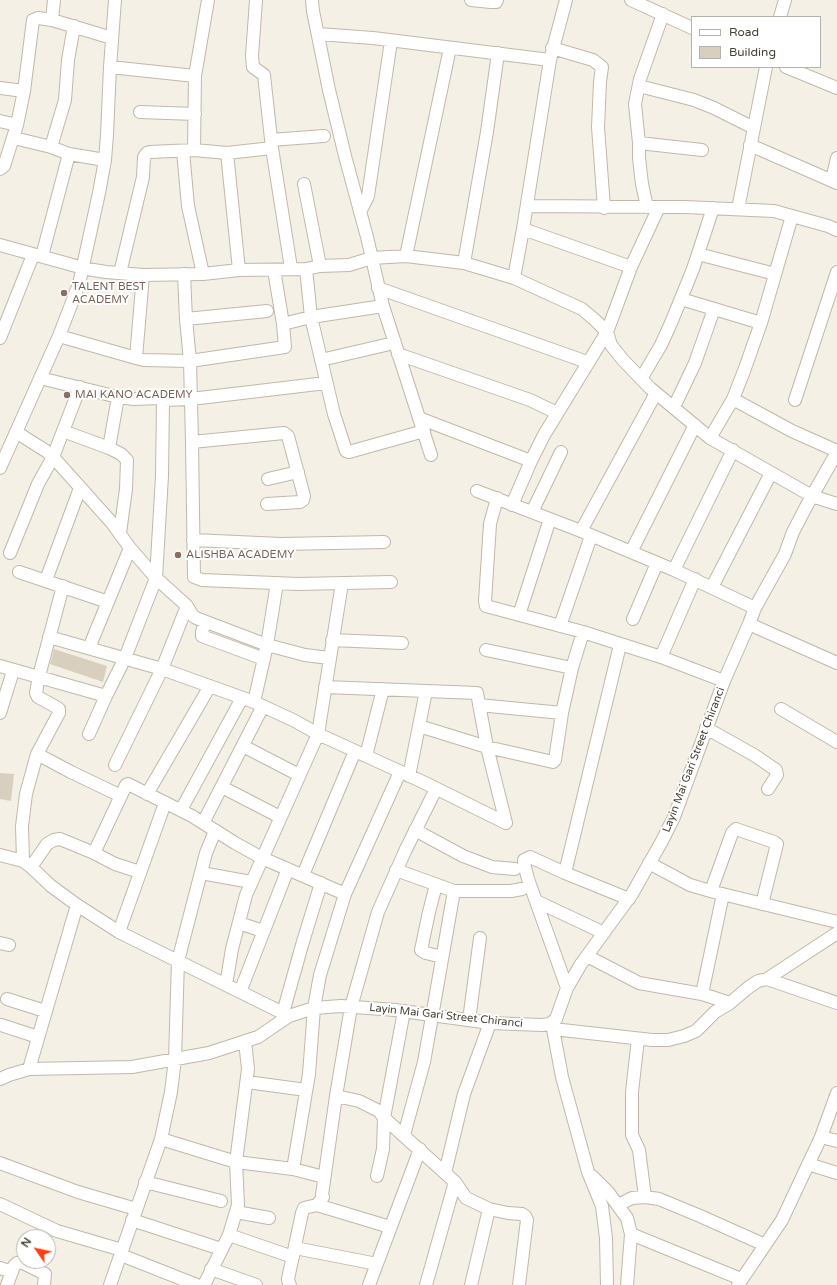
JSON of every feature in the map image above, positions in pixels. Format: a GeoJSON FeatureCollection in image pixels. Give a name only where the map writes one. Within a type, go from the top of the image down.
{"type":"FeatureCollection","features":[{"type":"Feature","properties":{"kind":"street"},"geometry":{"type":"LineString","coordinates":[[52,20],[54,0]]}},
{"type":"Feature","properties":{"kind":"street"},"geometry":{"type":"LineString","coordinates":[[0,468],[59,336],[75,297],[83,268],[104,160],[107,135],[115,0]]}},
{"type":"Feature","properties":{"kind":"street"},"geometry":{"type":"LineString","coordinates":[[203,274],[188,206],[188,151],[195,114],[195,76],[208,0]]}},
{"type":"Feature","properties":{"kind":"street"},"geometry":{"type":"LineString","coordinates":[[256,0],[252,56],[253,67],[264,75],[271,144],[291,268]]}},
{"type":"Feature","properties":{"kind":"street"},"geometry":{"type":"LineString","coordinates":[[312,0],[340,134],[372,258],[382,306],[431,455]]}},
{"type":"Feature","properties":{"kind":"street"},"geometry":{"type":"LineString","coordinates":[[472,0],[496,2],[497,0]]}},
{"type":"Feature","properties":{"kind":"street"},"geometry":{"type":"LineString","coordinates":[[514,278],[552,48],[566,0]]}},
{"type":"Feature","properties":{"kind":"street"},"geometry":{"type":"LineString","coordinates":[[631,0],[691,28]]}},
{"type":"Feature","properties":{"kind":"street"},"geometry":{"type":"LineString","coordinates":[[780,16],[785,0]]}},
{"type":"Feature","properties":{"kind":"street"},"geometry":{"type":"LineString","coordinates":[[512,505],[531,461],[557,413],[587,362],[607,332],[653,207],[642,184],[635,104],[640,79],[651,44],[663,14]]}},
{"type":"Feature","properties":{"kind":"street"},"geometry":{"type":"LineString","coordinates":[[0,168],[4,166],[17,125],[24,90],[32,20],[38,18],[52,20],[112,38]]}},
{"type":"Feature","properties":{"kind":"street"},"geometry":{"type":"LineString","coordinates":[[51,147],[65,100],[68,60],[74,26]]}},
{"type":"Feature","properties":{"kind":"street"},"geometry":{"type":"LineString","coordinates":[[318,34],[550,60]]}},
{"type":"Feature","properties":{"kind":"street"},"geometry":{"type":"LineString","coordinates":[[360,212],[368,196],[391,41]]}},
{"type":"Feature","properties":{"kind":"street"},"geometry":{"type":"LineString","coordinates":[[406,256],[450,48]]}},
{"type":"Feature","properties":{"kind":"street"},"geometry":{"type":"LineString","coordinates":[[552,48],[593,60],[602,67],[598,127],[604,208]]}},
{"type":"Feature","properties":{"kind":"street"},"geometry":{"type":"LineString","coordinates":[[464,263],[487,132],[498,54]]}},
{"type":"Feature","properties":{"kind":"street"},"geometry":{"type":"LineString","coordinates":[[110,67],[195,76]]}},
{"type":"Feature","properties":{"kind":"street"},"geometry":{"type":"LineString","coordinates":[[738,210],[766,68]]}},
{"type":"Feature","properties":{"kind":"street"},"geometry":{"type":"LineString","coordinates":[[788,68],[837,88]]}},
{"type":"Feature","properties":{"kind":"street"},"geometry":{"type":"LineString","coordinates":[[639,86],[694,100],[714,108],[754,128]]}},
{"type":"Feature","properties":{"kind":"street"},"geometry":{"type":"LineString","coordinates":[[0,88],[24,90]]}},
{"type":"Feature","properties":{"kind":"street"},"geometry":{"type":"LineString","coordinates":[[140,112],[195,114]]}},
{"type":"Feature","properties":{"kind":"street"},"geometry":{"type":"LineString","coordinates":[[0,122],[17,125]]}},
{"type":"Feature","properties":{"kind":"street"},"geometry":{"type":"LineString","coordinates":[[120,273],[143,177],[144,157],[147,153],[188,151],[227,153],[271,144],[324,136]]}},
{"type":"Feature","properties":{"kind":"street"},"geometry":{"type":"LineString","coordinates":[[14,138],[51,147],[69,154],[104,160]]}},
{"type":"Feature","properties":{"kind":"street"},"geometry":{"type":"LineString","coordinates":[[639,143],[702,150]]}},
{"type":"Feature","properties":{"kind":"street"},"geometry":{"type":"LineString","coordinates":[[750,145],[834,182],[837,158]]}},
{"type":"Feature","properties":{"kind":"street"},"geometry":{"type":"LineString","coordinates":[[227,153],[239,270]]}},
{"type":"Feature","properties":{"kind":"street"},"geometry":{"type":"LineString","coordinates":[[0,338],[37,255],[69,154]]}},
{"type":"Feature","properties":{"kind":"street"},"geometry":{"type":"LineString","coordinates":[[304,184],[320,266]]}},
{"type":"Feature","properties":{"kind":"street"},"geometry":{"type":"LineString","coordinates":[[527,206],[713,208],[774,211],[828,226],[837,230]]}},
{"type":"Feature","properties":{"kind":"street"},"geometry":{"type":"LineString","coordinates":[[641,379],[661,346],[681,299],[713,208]]}},
{"type":"Feature","properties":{"kind":"street"},"geometry":{"type":"LineString","coordinates":[[710,438],[733,399],[744,371],[761,322],[792,216]]}},
{"type":"Feature","properties":{"kind":"street"},"geometry":{"type":"LineString","coordinates":[[523,229],[631,267]]}},
{"type":"Feature","properties":{"kind":"street"},"geometry":{"type":"LineString","coordinates":[[0,245],[83,268],[106,272],[143,275],[203,274],[239,270],[274,270],[291,268],[306,269],[320,266],[349,265],[372,258],[406,256],[464,263],[514,278],[582,309],[607,332],[611,344],[623,360],[641,379],[710,438],[812,496],[837,504]]}},
{"type":"Feature","properties":{"kind":"street"},"geometry":{"type":"LineString","coordinates":[[698,254],[775,274]]}},
{"type":"Feature","properties":{"kind":"street"},"geometry":{"type":"LineString","coordinates":[[306,269],[311,318],[326,383],[346,451],[348,452],[424,431]]}},
{"type":"Feature","properties":{"kind":"street"},"geometry":{"type":"LineString","coordinates":[[59,336],[144,360],[190,361],[282,348],[285,345],[283,324],[274,270]]}},
{"type":"Feature","properties":{"kind":"street"},"geometry":{"type":"LineString","coordinates":[[795,400],[837,272]]}},
{"type":"Feature","properties":{"kind":"street"},"geometry":{"type":"LineString","coordinates":[[184,274],[190,361],[194,577],[198,579],[277,583],[391,582]]}},
{"type":"Feature","properties":{"kind":"street"},"geometry":{"type":"LineString","coordinates":[[136,358],[143,275]]}},
{"type":"Feature","properties":{"kind":"street"},"geometry":{"type":"LineString","coordinates":[[378,288],[587,362]]}},
{"type":"Feature","properties":{"kind":"street"},"geometry":{"type":"LineString","coordinates":[[681,299],[761,322]]}},
{"type":"Feature","properties":{"kind":"street"},"geometry":{"type":"LineString","coordinates":[[283,324],[382,306]]}},
{"type":"Feature","properties":{"kind":"street"},"geometry":{"type":"LineString","coordinates":[[674,407],[695,363],[714,309]]}},
{"type":"Feature","properties":{"kind":"street"},"geometry":{"type":"LineString","coordinates":[[186,319],[267,311]]}},
{"type":"Feature","properties":{"kind":"street"},"geometry":{"type":"LineString","coordinates":[[321,360],[396,349],[530,400],[557,413]]}},
{"type":"Feature","properties":{"kind":"street"},"geometry":{"type":"LineString","coordinates":[[40,378],[118,397],[134,399],[159,398],[163,400],[191,399],[326,383]]}},
{"type":"Feature","properties":{"kind":"street"},"geometry":{"type":"LineString","coordinates":[[10,554],[38,484],[53,457],[80,387]]}},
{"type":"Feature","properties":{"kind":"street"},"geometry":{"type":"LineString","coordinates":[[560,626],[586,534],[656,393]]}},
{"type":"Feature","properties":{"kind":"street"},"geometry":{"type":"LineString","coordinates":[[109,448],[118,397]]}},
{"type":"Feature","properties":{"kind":"street"},"geometry":{"type":"LineString","coordinates":[[733,399],[792,431],[837,452]]}},
{"type":"Feature","properties":{"kind":"street"},"geometry":{"type":"LineString","coordinates":[[89,734],[125,658],[156,578],[162,476],[163,400]]}},
{"type":"Feature","properties":{"kind":"street"},"geometry":{"type":"LineString","coordinates":[[419,418],[531,461]]}},
{"type":"Feature","properties":{"kind":"street"},"geometry":{"type":"LineString","coordinates":[[631,552],[695,425]]}},
{"type":"Feature","properties":{"kind":"street"},"geometry":{"type":"LineString","coordinates":[[63,431],[109,448],[121,454],[127,460],[126,489],[120,533]]}},
{"type":"Feature","properties":{"kind":"street"},"geometry":{"type":"LineString","coordinates":[[16,432],[53,457],[120,533],[130,548],[156,578],[187,606],[193,616],[205,622],[267,645],[329,658]]}},
{"type":"Feature","properties":{"kind":"street"},"geometry":{"type":"LineString","coordinates":[[192,442],[284,433],[288,436],[290,439],[304,500],[300,502],[267,504]]}},
{"type":"Feature","properties":{"kind":"street"},"geometry":{"type":"LineString","coordinates":[[674,570],[733,450]]}},
{"type":"Feature","properties":{"kind":"street"},"geometry":{"type":"LineString","coordinates":[[532,512],[561,452]]}},
{"type":"Feature","properties":{"kind":"street","name":"Layin Mai Gari Street Chiranci"},"geometry":{"type":"LineString","coordinates":[[0,1079],[29,1069],[132,1067],[209,1053],[258,1036],[286,1014],[314,1008],[341,1006],[404,1011],[490,1023],[552,1026],[559,1012],[567,988],[587,956],[629,899],[674,817],[724,681],[750,624],[755,608],[785,554],[793,532],[837,452]]}},
{"type":"Feature","properties":{"kind":"street"},"geometry":{"type":"LineString","coordinates":[[268,479],[298,472]]}},
{"type":"Feature","properties":{"kind":"street"},"geometry":{"type":"LineString","coordinates":[[712,587],[771,473]]}},
{"type":"Feature","properties":{"kind":"street"},"geometry":{"type":"LineString","coordinates":[[46,580],[80,488]]}},
{"type":"Feature","properties":{"kind":"street"},"geometry":{"type":"LineString","coordinates":[[477,491],[674,570],[755,608]]}},
{"type":"Feature","properties":{"kind":"street"},"geometry":{"type":"LineString","coordinates":[[497,498],[490,524],[486,606],[583,632],[661,657],[724,681]]}},
{"type":"Feature","properties":{"kind":"street"},"geometry":{"type":"LineString","coordinates":[[520,615],[550,520]]}},
{"type":"Feature","properties":{"kind":"street"},"geometry":{"type":"LineString","coordinates":[[193,540],[281,544],[384,542]]}},
{"type":"Feature","properties":{"kind":"street"},"geometry":{"type":"LineString","coordinates":[[89,648],[130,548]]}},
{"type":"Feature","properties":{"kind":"street"},"geometry":{"type":"LineString","coordinates":[[633,619],[657,563]]}},
{"type":"Feature","properties":{"kind":"street"},"geometry":{"type":"LineString","coordinates":[[19,572],[108,602]]}},
{"type":"Feature","properties":{"kind":"street"},"geometry":{"type":"LineString","coordinates":[[661,657],[695,579]]}},
{"type":"Feature","properties":{"kind":"street"},"geometry":{"type":"LineString","coordinates":[[203,823],[243,746],[258,704],[277,583]]}},
{"type":"Feature","properties":{"kind":"street"},"geometry":{"type":"LineString","coordinates":[[226,985],[232,949],[246,895],[318,734],[342,583]]}},
{"type":"Feature","properties":{"kind":"street"},"geometry":{"type":"LineString","coordinates":[[27,864],[22,835],[24,806],[38,754],[59,709],[38,697],[36,693],[48,638],[63,586]]}},
{"type":"Feature","properties":{"kind":"street"},"geometry":{"type":"LineString","coordinates":[[115,765],[162,669],[187,606]]}},
{"type":"Feature","properties":{"kind":"street"},"geometry":{"type":"LineString","coordinates":[[205,622],[202,636],[264,659]]}},
{"type":"Feature","properties":{"kind":"street"},"geometry":{"type":"LineString","coordinates":[[750,624],[837,662]]}},
{"type":"Feature","properties":{"kind":"street"},"geometry":{"type":"LineString","coordinates":[[419,726],[487,747],[553,762],[555,760],[562,713],[572,668],[583,632]]}},
{"type":"Feature","properties":{"kind":"street"},"geometry":{"type":"LineString","coordinates":[[48,638],[162,669],[258,704],[296,721],[318,734],[506,822],[487,747],[477,693],[325,687]]}},
{"type":"Feature","properties":{"kind":"street"},"geometry":{"type":"LineString","coordinates":[[332,640],[402,643]]}},
{"type":"Feature","properties":{"kind":"street"},"geometry":{"type":"LineString","coordinates":[[565,873],[620,645]]}},
{"type":"Feature","properties":{"kind":"street"},"geometry":{"type":"LineString","coordinates":[[486,650],[572,668]]}},
{"type":"Feature","properties":{"kind":"street"},"geometry":{"type":"LineString","coordinates":[[0,666],[106,696]]}},
{"type":"Feature","properties":{"kind":"street"},"geometry":{"type":"LineString","coordinates":[[0,711],[14,671]]}},
{"type":"Feature","properties":{"kind":"street"},"geometry":{"type":"LineString","coordinates":[[147,794],[210,686]]}},
{"type":"Feature","properties":{"kind":"street"},"geometry":{"type":"LineString","coordinates":[[366,756],[383,689]]}},
{"type":"Feature","properties":{"kind":"street"},"geometry":{"type":"LineString","coordinates":[[293,1169],[306,1090],[311,1052],[314,1008],[320,975],[345,894],[405,774],[419,726],[426,691]]}},
{"type":"Feature","properties":{"kind":"street"},"geometry":{"type":"LineString","coordinates":[[182,810],[242,698]]}},
{"type":"Feature","properties":{"kind":"street"},"geometry":{"type":"LineString","coordinates":[[479,705],[562,713]]}},
{"type":"Feature","properties":{"kind":"street"},"geometry":{"type":"LineString","coordinates":[[781,709],[837,742]]}},
{"type":"Feature","properties":{"kind":"street"},"geometry":{"type":"LineString","coordinates":[[706,728],[754,755],[776,770],[777,775],[768,789]]}},
{"type":"Feature","properties":{"kind":"street"},"geometry":{"type":"LineString","coordinates":[[243,746],[299,775]]}},
{"type":"Feature","properties":{"kind":"street"},"geometry":{"type":"LineString","coordinates":[[303,875],[355,751]]}},
{"type":"Feature","properties":{"kind":"street"},"geometry":{"type":"LineString","coordinates":[[38,754],[121,796]]}},
{"type":"Feature","properties":{"kind":"street"},"geometry":{"type":"LineString","coordinates":[[94,853],[126,785],[128,784],[182,810],[262,858],[345,894]]}},
{"type":"Feature","properties":{"kind":"street"},"geometry":{"type":"LineString","coordinates":[[222,788],[280,817]]}},
{"type":"Feature","properties":{"kind":"street"},"geometry":{"type":"LineString","coordinates":[[317,1205],[323,1197],[324,1177],[336,1096],[352,1007],[378,912],[396,870],[436,789]]}},
{"type":"Feature","properties":{"kind":"street"},"geometry":{"type":"LineString","coordinates":[[119,932],[165,803]]}},
{"type":"Feature","properties":{"kind":"street"},"geometry":{"type":"LineString","coordinates":[[711,891],[732,833],[736,829],[777,844],[762,904]]}},
{"type":"Feature","properties":{"kind":"street"},"geometry":{"type":"LineString","coordinates":[[415,830],[463,856],[492,867],[515,868]]}},
{"type":"Feature","properties":{"kind":"street"},"geometry":{"type":"LineString","coordinates":[[110,1285],[161,1139],[176,1059],[178,961],[206,853],[215,831]]}},
{"type":"Feature","properties":{"kind":"street"},"geometry":{"type":"LineString","coordinates":[[27,864],[47,844],[54,840],[60,840],[94,853],[115,864],[140,872]]}},
{"type":"Feature","properties":{"kind":"street"},"geometry":{"type":"LineString","coordinates":[[0,855],[27,864],[51,886],[119,932],[286,1014],[302,945],[321,884]]}},
{"type":"Feature","properties":{"kind":"street"},"geometry":{"type":"LineString","coordinates":[[567,988],[528,879],[524,860],[530,858],[629,899]]}},
{"type":"Feature","properties":{"kind":"street"},"geometry":{"type":"LineString","coordinates":[[649,863],[690,885],[837,922]]}},
{"type":"Feature","properties":{"kind":"street"},"geometry":{"type":"LineString","coordinates":[[240,992],[288,869]]}},
{"type":"Feature","properties":{"kind":"street"},"geometry":{"type":"LineString","coordinates":[[396,870],[454,892],[511,891],[522,889]]}},
{"type":"Feature","properties":{"kind":"street"},"geometry":{"type":"LineString","coordinates":[[201,873],[251,882]]}},
{"type":"Feature","properties":{"kind":"street"},"geometry":{"type":"LineString","coordinates":[[436,885],[421,950],[426,953],[442,957]]}},
{"type":"Feature","properties":{"kind":"street"},"geometry":{"type":"LineString","coordinates":[[404,1135],[424,1062],[454,892]]}},
{"type":"Feature","properties":{"kind":"street"},"geometry":{"type":"LineString","coordinates":[[702,994],[723,894]]}},
{"type":"Feature","properties":{"kind":"street"},"geometry":{"type":"LineString","coordinates":[[536,901],[604,933]]}},
{"type":"Feature","properties":{"kind":"street"},"geometry":{"type":"LineString","coordinates":[[29,1069],[77,905]]}},
{"type":"Feature","properties":{"kind":"street"},"geometry":{"type":"LineString","coordinates":[[238,923],[263,931]]}},
{"type":"Feature","properties":{"kind":"street"},"geometry":{"type":"LineString","coordinates":[[607,1285],[604,1218],[602,1206],[588,1172],[562,1077],[552,1026],[638,1039],[668,1040],[684,1036],[696,1031],[715,1012],[730,1003],[750,986],[758,981],[767,979],[837,933]]}},
{"type":"Feature","properties":{"kind":"street"},"geometry":{"type":"LineString","coordinates":[[469,1020],[480,938]]}},
{"type":"Feature","properties":{"kind":"street"},"geometry":{"type":"LineString","coordinates":[[587,956],[639,983],[702,994],[730,1003]]}},
{"type":"Feature","properties":{"kind":"street"},"geometry":{"type":"LineString","coordinates":[[767,979],[837,1002]]}},
{"type":"Feature","properties":{"kind":"street"},"geometry":{"type":"LineString","coordinates":[[7,999],[45,1011]]}},
{"type":"Feature","properties":{"kind":"street"},"geometry":{"type":"LineString","coordinates":[[377,1176],[383,1149],[384,1118],[404,1011]]}},
{"type":"Feature","properties":{"kind":"street"},"geometry":{"type":"LineString","coordinates":[[445,1173],[464,1094],[490,1023]]}},
{"type":"Feature","properties":{"kind":"street"},"geometry":{"type":"LineString","coordinates":[[1,1025],[38,1037]]}},
{"type":"Feature","properties":{"kind":"street"},"geometry":{"type":"LineString","coordinates":[[638,1039],[632,1092],[632,1135],[639,1150],[646,1197]]}},
{"type":"Feature","properties":{"kind":"street"},"geometry":{"type":"LineString","coordinates":[[204,1285],[229,1235],[238,1205],[236,1162],[248,1069],[245,1041]]}},
{"type":"Feature","properties":{"kind":"street"},"geometry":{"type":"LineString","coordinates":[[247,1082],[306,1090]]}},
{"type":"Feature","properties":{"kind":"street"},"geometry":{"type":"LineString","coordinates":[[631,1234],[740,1282],[782,1220],[822,1137],[837,1093]]}},
{"type":"Feature","properties":{"kind":"street"},"geometry":{"type":"LineString","coordinates":[[336,1096],[364,1104],[379,1111],[384,1118],[455,1182],[466,1198],[489,1209],[522,1214],[526,1216],[527,1220],[519,1285]]}},
{"type":"Feature","properties":{"kind":"street"},"geometry":{"type":"LineString","coordinates":[[822,1137],[837,1141]]}},
{"type":"Feature","properties":{"kind":"street"},"geometry":{"type":"LineString","coordinates":[[161,1139],[236,1162],[293,1169],[324,1177]]}},
{"type":"Feature","properties":{"kind":"street"},"geometry":{"type":"LineString","coordinates":[[369,1285],[420,1149]]}},
{"type":"Feature","properties":{"kind":"street"},"geometry":{"type":"LineString","coordinates":[[0,1163],[134,1214],[221,1250]]}},
{"type":"Feature","properties":{"kind":"street"},"geometry":{"type":"LineString","coordinates":[[808,1164],[837,1174]]}},
{"type":"Feature","properties":{"kind":"street"},"geometry":{"type":"LineString","coordinates":[[588,1172],[608,1192],[627,1218],[631,1234],[627,1285]]}},
{"type":"Feature","properties":{"kind":"street"},"geometry":{"type":"LineString","coordinates":[[145,1182],[221,1201]]}},
{"type":"Feature","properties":{"kind":"street"},"geometry":{"type":"LineString","coordinates":[[426,1285],[455,1182]]}},
{"type":"Feature","properties":{"kind":"street"},"geometry":{"type":"LineString","coordinates":[[618,1205],[632,1198],[646,1197],[659,1199],[765,1245]]}},
{"type":"Feature","properties":{"kind":"street"},"geometry":{"type":"LineString","coordinates":[[0,1204],[57,1231],[122,1253],[197,1285]]}},
{"type":"Feature","properties":{"kind":"street"},"geometry":{"type":"LineString","coordinates":[[290,1285],[288,1279],[304,1208],[317,1205],[390,1227]]}},
{"type":"Feature","properties":{"kind":"street"},"geometry":{"type":"LineString","coordinates":[[471,1285],[489,1209]]}},
{"type":"Feature","properties":{"kind":"street"},"geometry":{"type":"LineString","coordinates":[[236,1212],[269,1218]]}},
{"type":"Feature","properties":{"kind":"street"},"geometry":{"type":"LineString","coordinates":[[229,1235],[294,1252],[377,1264]]}},
{"type":"Feature","properties":{"kind":"street"},"geometry":{"type":"LineString","coordinates":[[8,1285],[14,1266],[21,1262],[45,1274],[44,1285]]}},
{"type":"Feature","properties":{"kind":"street"},"geometry":{"type":"LineString","coordinates":[[0,1268],[12,1272]]}},
{"type":"Feature","properties":{"kind":"street"},"geometry":{"type":"LineString","coordinates":[[211,1269],[256,1285]]}},
{"type":"Feature","properties":{"kind":"building"},"geometry":{"type":"Polygon","coordinates":[[[54,649],[107,666],[103,682],[50,664],[54,649]]]}},
{"type":"Feature","properties":{"kind":"building"},"geometry":{"type":"Polygon","coordinates":[[[0,773],[14,774],[11,801],[0,799],[0,773]]]}},
{"type":"Feature","properties":{"kind":"place","name":"TALENT BEST ACADEMY"},"geometry":{"type":"Point","coordinates":[64,293]}},
{"type":"Feature","properties":{"kind":"place","name":"MAI KANO ACADEMY"},"geometry":{"type":"Point","coordinates":[67,395]}},
{"type":"Feature","properties":{"kind":"place","name":"ALISHBA ACADEMY"},"geometry":{"type":"Point","coordinates":[178,555]}}]}
